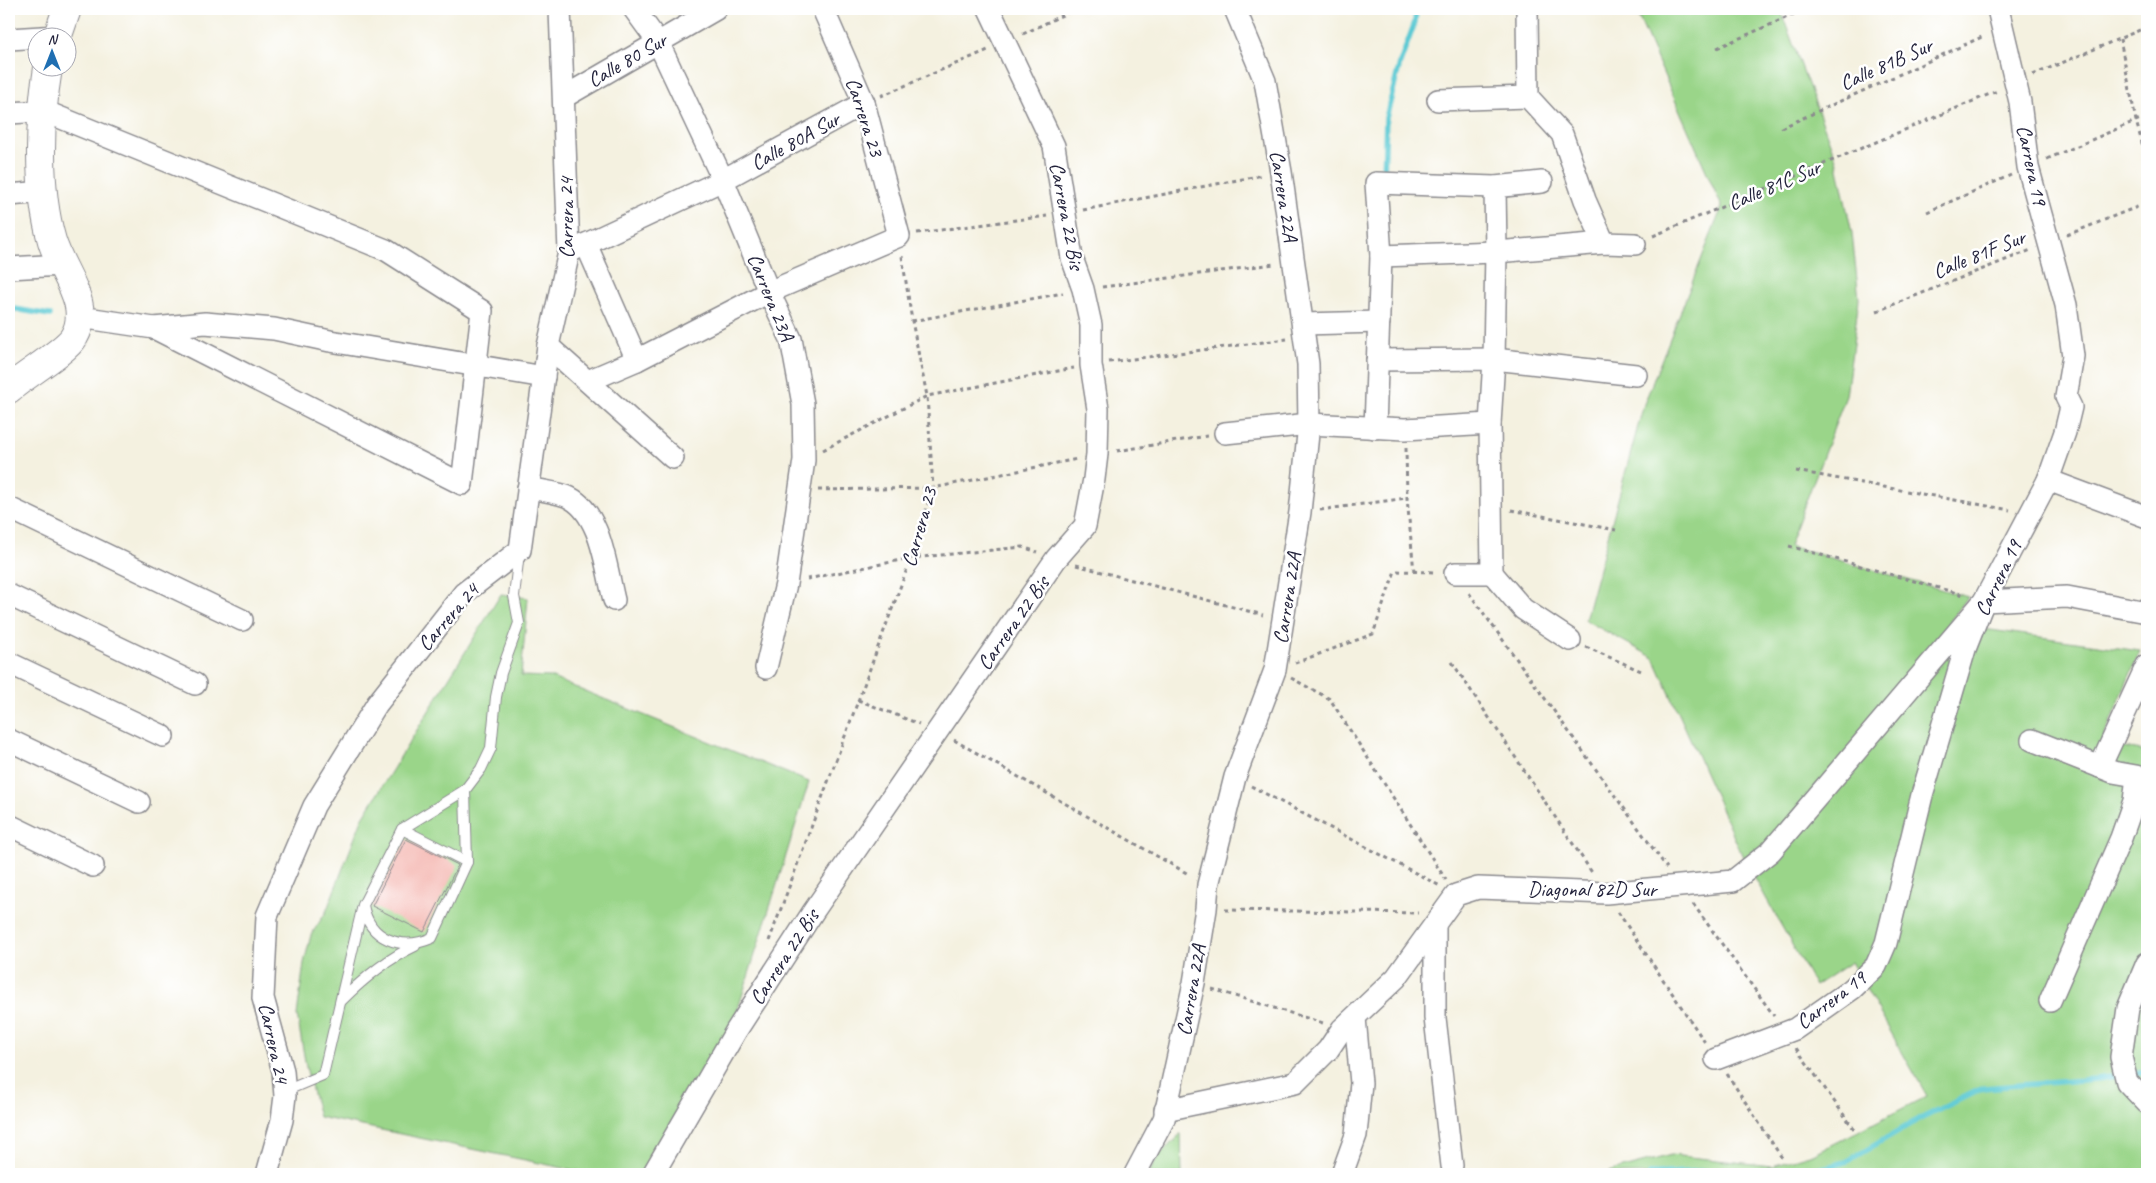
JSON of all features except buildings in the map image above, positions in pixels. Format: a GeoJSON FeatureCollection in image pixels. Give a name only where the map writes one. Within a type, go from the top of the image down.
{"type":"FeatureCollection","features":[{"type":"Feature","properties":{"kind":"street"},"geometry":{"type":"LineString","coordinates":[[60,28],[67,9]]}},
{"type":"Feature","properties":{"kind":"street","name":"Carrera 24"},"geometry":{"type":"LineString","coordinates":[[267,1174],[282,1120],[285,1091],[283,1071],[263,998],[267,916],[314,806],[377,704],[464,593],[520,550],[548,346],[577,248],[564,97],[560,9]]}},
{"type":"Feature","properties":{"kind":"street","name":"Carrera 23A"},"geometry":{"type":"LineString","coordinates":[[634,9],[658,42],[723,180],[769,292],[791,339],[803,404],[804,460],[786,584],[766,668]]}},
{"type":"Feature","properties":{"kind":"street","name":"Calle 80 Sur"},"geometry":{"type":"LineString","coordinates":[[564,97],[716,9]]}},
{"type":"Feature","properties":{"kind":"street","name":"Carrera 23"},"geometry":{"type":"LineString","coordinates":[[823,9],[864,103],[899,236]]}},
{"type":"Feature","properties":{"kind":"street","name":"Carrera 22 Bis"},"geometry":{"type":"LineString","coordinates":[[653,1174],[736,1031],[813,912],[1056,559],[1085,526],[1097,454],[1098,409],[1091,364],[1091,325],[1083,289],[1072,258],[1054,146],[988,9]]}},
{"type":"Feature","properties":{"kind":"street","name":"Carrera 22A"},"geometry":{"type":"LineString","coordinates":[[1135,1174],[1164,1119],[1194,983],[1208,885],[1235,777],[1275,670],[1300,512],[1309,424],[1308,364],[1304,330],[1281,172],[1265,81],[1235,9]]}},
{"type":"Feature","properties":{"kind":"street"},"geometry":{"type":"LineString","coordinates":[[1527,9],[1528,97],[1562,134],[1585,200],[1604,243]]}},
{"type":"Feature","properties":{"kind":"street","name":"Carrera 19"},"geometry":{"type":"LineString","coordinates":[[1716,1059],[1795,1028],[1852,989],[1876,966],[1886,943],[1922,795],[1965,649],[1984,601],[2048,480],[2065,432],[2071,407],[2066,397],[2073,356],[2066,305],[2028,168],[2020,102],[2000,18]]}},
{"type":"Feature","properties":{"kind":"street"},"geometry":{"type":"LineString","coordinates":[[9,39],[28,38]]}},
{"type":"Feature","properties":{"kind":"street"},"geometry":{"type":"LineString","coordinates":[[9,389],[74,338],[80,317],[78,298],[53,244],[45,214],[42,165],[47,78]]}},
{"type":"Feature","properties":{"kind":"street"},"geometry":{"type":"LineString","coordinates":[[1438,100],[1528,97]]}},
{"type":"Feature","properties":{"kind":"street","name":"Calle 80A Sur"},"geometry":{"type":"LineString","coordinates":[[577,248],[723,180],[864,103]]}},
{"type":"Feature","properties":{"kind":"street"},"geometry":{"type":"LineString","coordinates":[[9,113],[44,111],[386,250],[482,311],[462,484],[154,328]]}},
{"type":"Feature","properties":{"kind":"street"},"geometry":{"type":"LineString","coordinates":[[1375,428],[1381,256],[1376,183],[1495,187],[1542,182]]}},
{"type":"Feature","properties":{"kind":"street"},"geometry":{"type":"LineString","coordinates":[[1495,187],[1494,358],[1490,424],[1492,573],[1523,609],[1570,640]]}},
{"type":"Feature","properties":{"kind":"street"},"geometry":{"type":"LineString","coordinates":[[9,195],[43,192]]}},
{"type":"Feature","properties":{"kind":"street"},"geometry":{"type":"LineString","coordinates":[[588,381],[637,360],[769,292],[899,236]]}},
{"type":"Feature","properties":{"kind":"street"},"geometry":{"type":"LineString","coordinates":[[1381,256],[1496,252],[1604,243],[1635,244]]}},
{"type":"Feature","properties":{"kind":"street"},"geometry":{"type":"LineString","coordinates":[[577,248],[637,360]]}},
{"type":"Feature","properties":{"kind":"street"},"geometry":{"type":"LineString","coordinates":[[9,268],[62,265]]}},
{"type":"Feature","properties":{"kind":"street"},"geometry":{"type":"LineString","coordinates":[[80,317],[154,328],[205,324],[274,329],[330,341],[544,377]]}},
{"type":"Feature","properties":{"kind":"street"},"geometry":{"type":"LineString","coordinates":[[1304,330],[1379,322]]}},
{"type":"Feature","properties":{"kind":"street"},"geometry":{"type":"LineString","coordinates":[[548,346],[673,458]]}},
{"type":"Feature","properties":{"kind":"street"},"geometry":{"type":"LineString","coordinates":[[1377,360],[1494,358],[1636,375]]}},
{"type":"Feature","properties":{"kind":"street"},"geometry":{"type":"LineString","coordinates":[[1225,433],[1309,424],[1405,429],[1490,424]]}},
{"type":"Feature","properties":{"kind":"street"},"geometry":{"type":"LineString","coordinates":[[2048,480],[2147,517]]}},
{"type":"Feature","properties":{"kind":"street"},"geometry":{"type":"LineString","coordinates":[[528,488],[567,496],[589,515],[598,533],[614,600]]}},
{"type":"Feature","properties":{"kind":"street"},"geometry":{"type":"LineString","coordinates":[[9,508],[242,620]]}},
{"type":"Feature","properties":{"kind":"street"},"geometry":{"type":"LineString","coordinates":[[1455,573],[1492,573]]}},
{"type":"Feature","properties":{"kind":"street"},"geometry":{"type":"LineString","coordinates":[[9,595],[194,684]]}},
{"type":"Feature","properties":{"kind":"street"},"geometry":{"type":"LineString","coordinates":[[1984,601],[2067,597],[2147,612]]}},
{"type":"Feature","properties":{"kind":"street","name":"Diagonal 82D Sur"},"geometry":{"type":"LineString","coordinates":[[1456,895],[1478,888],[1606,893],[1681,888],[1733,881],[1771,851],[1984,601]]}},
{"type":"Feature","properties":{"kind":"street"},"geometry":{"type":"LineString","coordinates":[[9,663],[163,736]]}},
{"type":"Feature","properties":{"kind":"street"},"geometry":{"type":"LineString","coordinates":[[2100,767],[2146,673]]}},
{"type":"Feature","properties":{"kind":"street"},"geometry":{"type":"LineString","coordinates":[[9,740],[139,802]]}},
{"type":"Feature","properties":{"kind":"street"},"geometry":{"type":"LineString","coordinates":[[2032,740],[2113,772],[2142,778],[2121,838],[2050,1001]]}},
{"type":"Feature","properties":{"kind":"street"},"geometry":{"type":"LineString","coordinates":[[9,826],[93,866]]}},
{"type":"Feature","properties":{"kind":"street"},"geometry":{"type":"LineString","coordinates":[[1166,1110],[1295,1083],[1328,1050],[1349,1023],[1396,978],[1456,895]]}},
{"type":"Feature","properties":{"kind":"street"},"geometry":{"type":"LineString","coordinates":[[1438,919],[1435,1018],[1452,1166]]}},
{"type":"Feature","properties":{"kind":"street"},"geometry":{"type":"LineString","coordinates":[[2147,963],[2143,985],[2128,1008],[2121,1057],[2126,1082],[2147,1103]]}},
{"type":"Feature","properties":{"kind":"street"},"geometry":{"type":"LineString","coordinates":[[1342,1174],[1356,1135],[1361,1083],[1349,1023]]}},
{"type":"Feature","properties":{"kind":"lane"},"geometry":{"type":"LineString","coordinates":[[285,1091],[323,1075],[363,905],[402,829],[466,790],[481,769],[491,748],[496,697],[501,673],[519,623],[514,596],[520,550]]}},
{"type":"Feature","properties":{"kind":"lane"},"geometry":{"type":"LineString","coordinates":[[340,1002],[360,982],[382,965],[406,950],[432,938],[467,862],[466,790]]}},
{"type":"Feature","properties":{"kind":"lane"},"geometry":{"type":"LineString","coordinates":[[402,829],[467,862]]}},
{"type":"Feature","properties":{"kind":"lane"},"geometry":{"type":"LineString","coordinates":[[363,905],[364,914],[371,925],[388,940],[410,944],[432,938]]}},
{"type":"Feature","properties":{"kind":"path","name":"Calle 80A Sur"},"geometry":{"type":"LineString","coordinates":[[864,103],[1004,43],[1076,9]]}},
{"type":"Feature","properties":{"kind":"path"},"geometry":{"type":"LineString","coordinates":[[1716,48],[1806,9]]}},
{"type":"Feature","properties":{"kind":"path","name":"Calle 81B Sur"},"geometry":{"type":"LineString","coordinates":[[1781,128],[2000,18]]}},
{"type":"Feature","properties":{"kind":"path","name":"Calle 81C Sur"},"geometry":{"type":"LineString","coordinates":[[1635,244],[2147,27]]}},
{"type":"Feature","properties":{"kind":"path"},"geometry":{"type":"LineString","coordinates":[[2120,39],[2136,121],[2147,161]]}},
{"type":"Feature","properties":{"kind":"path"},"geometry":{"type":"LineString","coordinates":[[899,236],[1064,214],[1281,172]]}},
{"type":"Feature","properties":{"kind":"path","name":"Calle 81F Sur"},"geometry":{"type":"LineString","coordinates":[[1878,312],[2147,203]]}},
{"type":"Feature","properties":{"kind":"path","name":"Carrera 23"},"geometry":{"type":"LineString","coordinates":[[766,948],[911,558],[933,488],[927,396],[912,321],[899,236]]}},
{"type":"Feature","properties":{"kind":"path"},"geometry":{"type":"LineString","coordinates":[[804,460],[927,396],[1091,364],[1304,330]]}},
{"type":"Feature","properties":{"kind":"path"},"geometry":{"type":"LineString","coordinates":[[1405,429],[1407,498],[1414,572]]}},
{"type":"Feature","properties":{"kind":"path"},"geometry":{"type":"LineString","coordinates":[[800,491],[933,488],[1097,454],[1225,433]]}},
{"type":"Feature","properties":{"kind":"path"},"geometry":{"type":"LineString","coordinates":[[1796,471],[2030,514]]}},
{"type":"Feature","properties":{"kind":"path"},"geometry":{"type":"LineString","coordinates":[[1300,512],[1407,498]]}},
{"type":"Feature","properties":{"kind":"path"},"geometry":{"type":"LineString","coordinates":[[1490,506],[1616,530]]}},
{"type":"Feature","properties":{"kind":"path"},"geometry":{"type":"LineString","coordinates":[[1789,546],[1984,601]]}},
{"type":"Feature","properties":{"kind":"path"},"geometry":{"type":"LineString","coordinates":[[1275,670],[1373,634],[1395,571],[1455,573],[1854,1129]]}},
{"type":"Feature","properties":{"kind":"path"},"geometry":{"type":"LineString","coordinates":[[1570,640],[1641,671]]}},
{"type":"Feature","properties":{"kind":"path"},"geometry":{"type":"LineString","coordinates":[[1275,670],[1330,699],[1456,895]]}},
{"type":"Feature","properties":{"kind":"path"},"geometry":{"type":"LineString","coordinates":[[858,700],[938,731],[1208,885]]}},
{"type":"Feature","properties":{"kind":"path"},"geometry":{"type":"LineString","coordinates":[[1235,777],[1456,895]]}},
{"type":"Feature","properties":{"kind":"path"},"geometry":{"type":"LineString","coordinates":[[1206,909],[1438,919]]}},
{"type":"Feature","properties":{"kind":"path"},"geometry":{"type":"LineString","coordinates":[[1194,983],[1349,1023]]}},
{"type":"Feature","properties":{"kind":"green space"},"geometry":{"type":"Polygon","coordinates":[[[1635,9],[1780,9],[1836,159],[1852,233],[1859,299],[1846,396],[1789,546],[1968,597],[1948,624],[2140,651],[2101,744],[2147,752],[2147,1174],[1601,1174],[1671,1155],[1772,1166],[1813,1154],[1927,1096],[1851,962],[1815,986],[1742,855],[1654,658],[1585,620],[1644,404],[1722,207],[1635,9]]]}},
{"type":"Feature","properties":{"kind":"green space"},"geometry":{"type":"Polygon","coordinates":[[[501,594],[528,598],[521,676],[550,677],[809,782],[733,1025],[642,1174],[592,1174],[319,1117],[306,1067],[297,1015],[304,963],[311,935],[326,912],[362,819],[501,594]]]}},
{"type":"Feature","properties":{"kind":"green space"},"geometry":{"type":"Polygon","coordinates":[[[1181,1134],[1182,1174],[1148,1174],[1159,1155],[1181,1134]]]}},
{"type":"Feature","properties":{"kind":"waterway"},"geometry":{"type":"LineString","coordinates":[[1384,177],[1386,118],[1400,63],[1415,22],[1416,9]]}},
{"type":"Feature","properties":{"kind":"waterway"},"geometry":{"type":"LineString","coordinates":[[9,308],[50,315]]}},
{"type":"Feature","properties":{"kind":"waterway"},"geometry":{"type":"LineString","coordinates":[[1800,1174],[1846,1162],[1912,1123],[1983,1088],[2096,1079],[2147,1072]]}},
{"type":"Feature","properties":{"kind":"waterway"},"geometry":{"type":"LineString","coordinates":[[1650,1174],[1705,1171],[1735,1174]]}}]}
